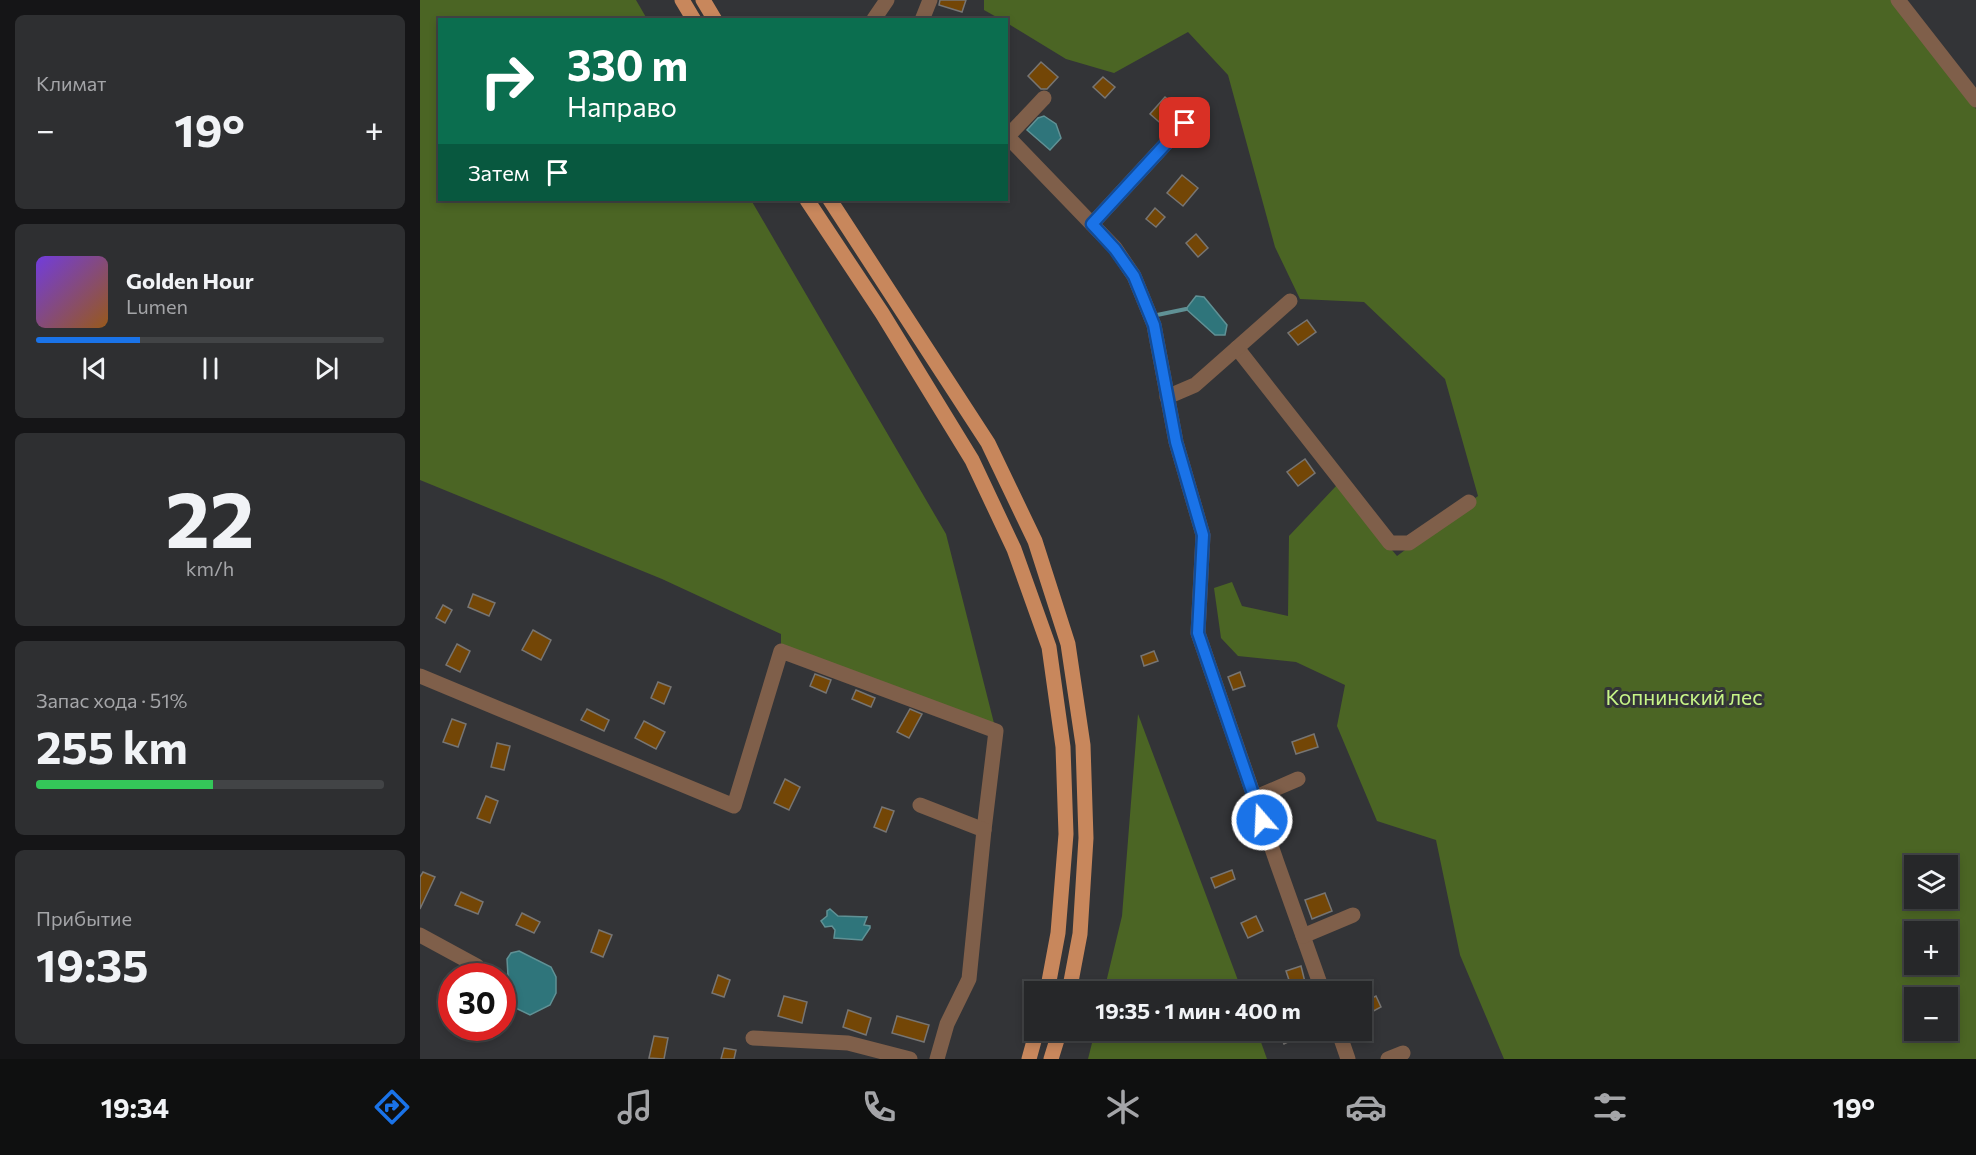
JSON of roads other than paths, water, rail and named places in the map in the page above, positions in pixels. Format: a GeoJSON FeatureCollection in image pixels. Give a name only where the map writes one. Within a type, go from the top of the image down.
{"type":"FeatureCollection","features":[{"type":"Feature","properties":{"kind":"main road"},"geometry":{"type":"LineString","coordinates":[[682,0],[693,18]]}},
{"type":"Feature","properties":{"kind":"main road"},"geometry":{"type":"LineString","coordinates":[[703,0],[714,18]]}},
{"type":"Feature","properties":{"kind":"main road"},"geometry":{"type":"LineString","coordinates":[[808,201],[882,313],[972,460],[1014,549],[1049,647],[1063,747],[1066,834],[1058,933],[1049,981]]}},
{"type":"Feature","properties":{"kind":"main road"},"geometry":{"type":"LineString","coordinates":[[831,201],[988,443],[1035,541],[1068,644],[1083,745],[1086,838],[1080,934],[1071,981]]}},
{"type":"Feature","properties":{"kind":"main road"},"geometry":{"type":"LineString","coordinates":[[1029,1059],[1035,1041]]}},
{"type":"Feature","properties":{"kind":"main road"},"geometry":{"type":"LineString","coordinates":[[1051,1059],[1057,1041]]}},
{"type":"Feature","properties":{"kind":"street"},"geometry":{"type":"LineString","coordinates":[[875,18],[887,0]]}},
{"type":"Feature","properties":{"kind":"street"},"geometry":{"type":"LineString","coordinates":[[923,18],[930,0]]}},
{"type":"Feature","properties":{"kind":"street"},"geometry":{"type":"LineString","coordinates":[[1898,0],[1976,100]]}},
{"type":"Feature","properties":{"kind":"street"},"geometry":{"type":"LineString","coordinates":[[1008,135],[1044,98]]}},
{"type":"Feature","properties":{"kind":"street"},"geometry":{"type":"LineString","coordinates":[[1092,224],[1185,123]]}},
{"type":"Feature","properties":{"kind":"street"},"geometry":{"type":"LineString","coordinates":[[1008,137],[1115,249],[1134,276],[1154,325],[1176,442],[1203,535],[1198,633],[1319,981]]}},
{"type":"Feature","properties":{"kind":"street"},"geometry":{"type":"LineString","coordinates":[[1167,397],[1195,385],[1290,301]]}},
{"type":"Feature","properties":{"kind":"street"},"geometry":{"type":"LineString","coordinates":[[1237,348],[1390,543],[1409,543],[1469,502]]}},
{"type":"Feature","properties":{"kind":"street"},"geometry":{"type":"LineString","coordinates":[[420,676],[734,806],[781,651],[996,731],[969,979],[947,1024],[937,1059]]}},
{"type":"Feature","properties":{"kind":"street"},"geometry":{"type":"LineString","coordinates":[[1254,798],[1298,779]]}},
{"type":"Feature","properties":{"kind":"street"},"geometry":{"type":"LineString","coordinates":[[920,805],[984,830]]}},
{"type":"Feature","properties":{"kind":"street"},"geometry":{"type":"LineString","coordinates":[[1303,936],[1353,915]]}},
{"type":"Feature","properties":{"kind":"street"},"geometry":{"type":"LineString","coordinates":[[420,935],[471,963]]}},
{"type":"Feature","properties":{"kind":"street"},"geometry":{"type":"LineString","coordinates":[[753,1038],[848,1043],[910,1059]]}},
{"type":"Feature","properties":{"kind":"street"},"geometry":{"type":"LineString","coordinates":[[1342,1041],[1348,1059]]}},
{"type":"Feature","properties":{"kind":"water"},"geometry":{"type":"Polygon","coordinates":[[[1044,116],[1056,124],[1061,138],[1050,150],[1027,130],[1038,118],[1044,116]]]}},
{"type":"Feature","properties":{"kind":"water"},"geometry":{"type":"Polygon","coordinates":[[[1196,296],[1204,297],[1227,325],[1225,335],[1215,335],[1186,309],[1196,296]]]}},
{"type":"Feature","properties":{"kind":"water"},"geometry":{"type":"Polygon","coordinates":[[[830,909],[838,916],[867,917],[864,925],[870,928],[862,940],[834,938],[835,930],[832,926],[825,927],[821,921],[830,909]]]}},
{"type":"Feature","properties":{"kind":"water"},"geometry":{"type":"Polygon","coordinates":[[[519,951],[551,967],[556,977],[556,993],[550,1005],[530,1015],[516,1008],[516,963],[507,963],[511,953],[519,951]]]}},
{"type":"Feature","properties":{"kind":"waterway"},"geometry":{"type":"LineString","coordinates":[[1157,315],[1186,309]]}},
{"type":"Feature","properties":{"kind":"park label","name":"Копнинский лес"},"geometry":{"type":"Point","coordinates":[1684,696]}}]}
